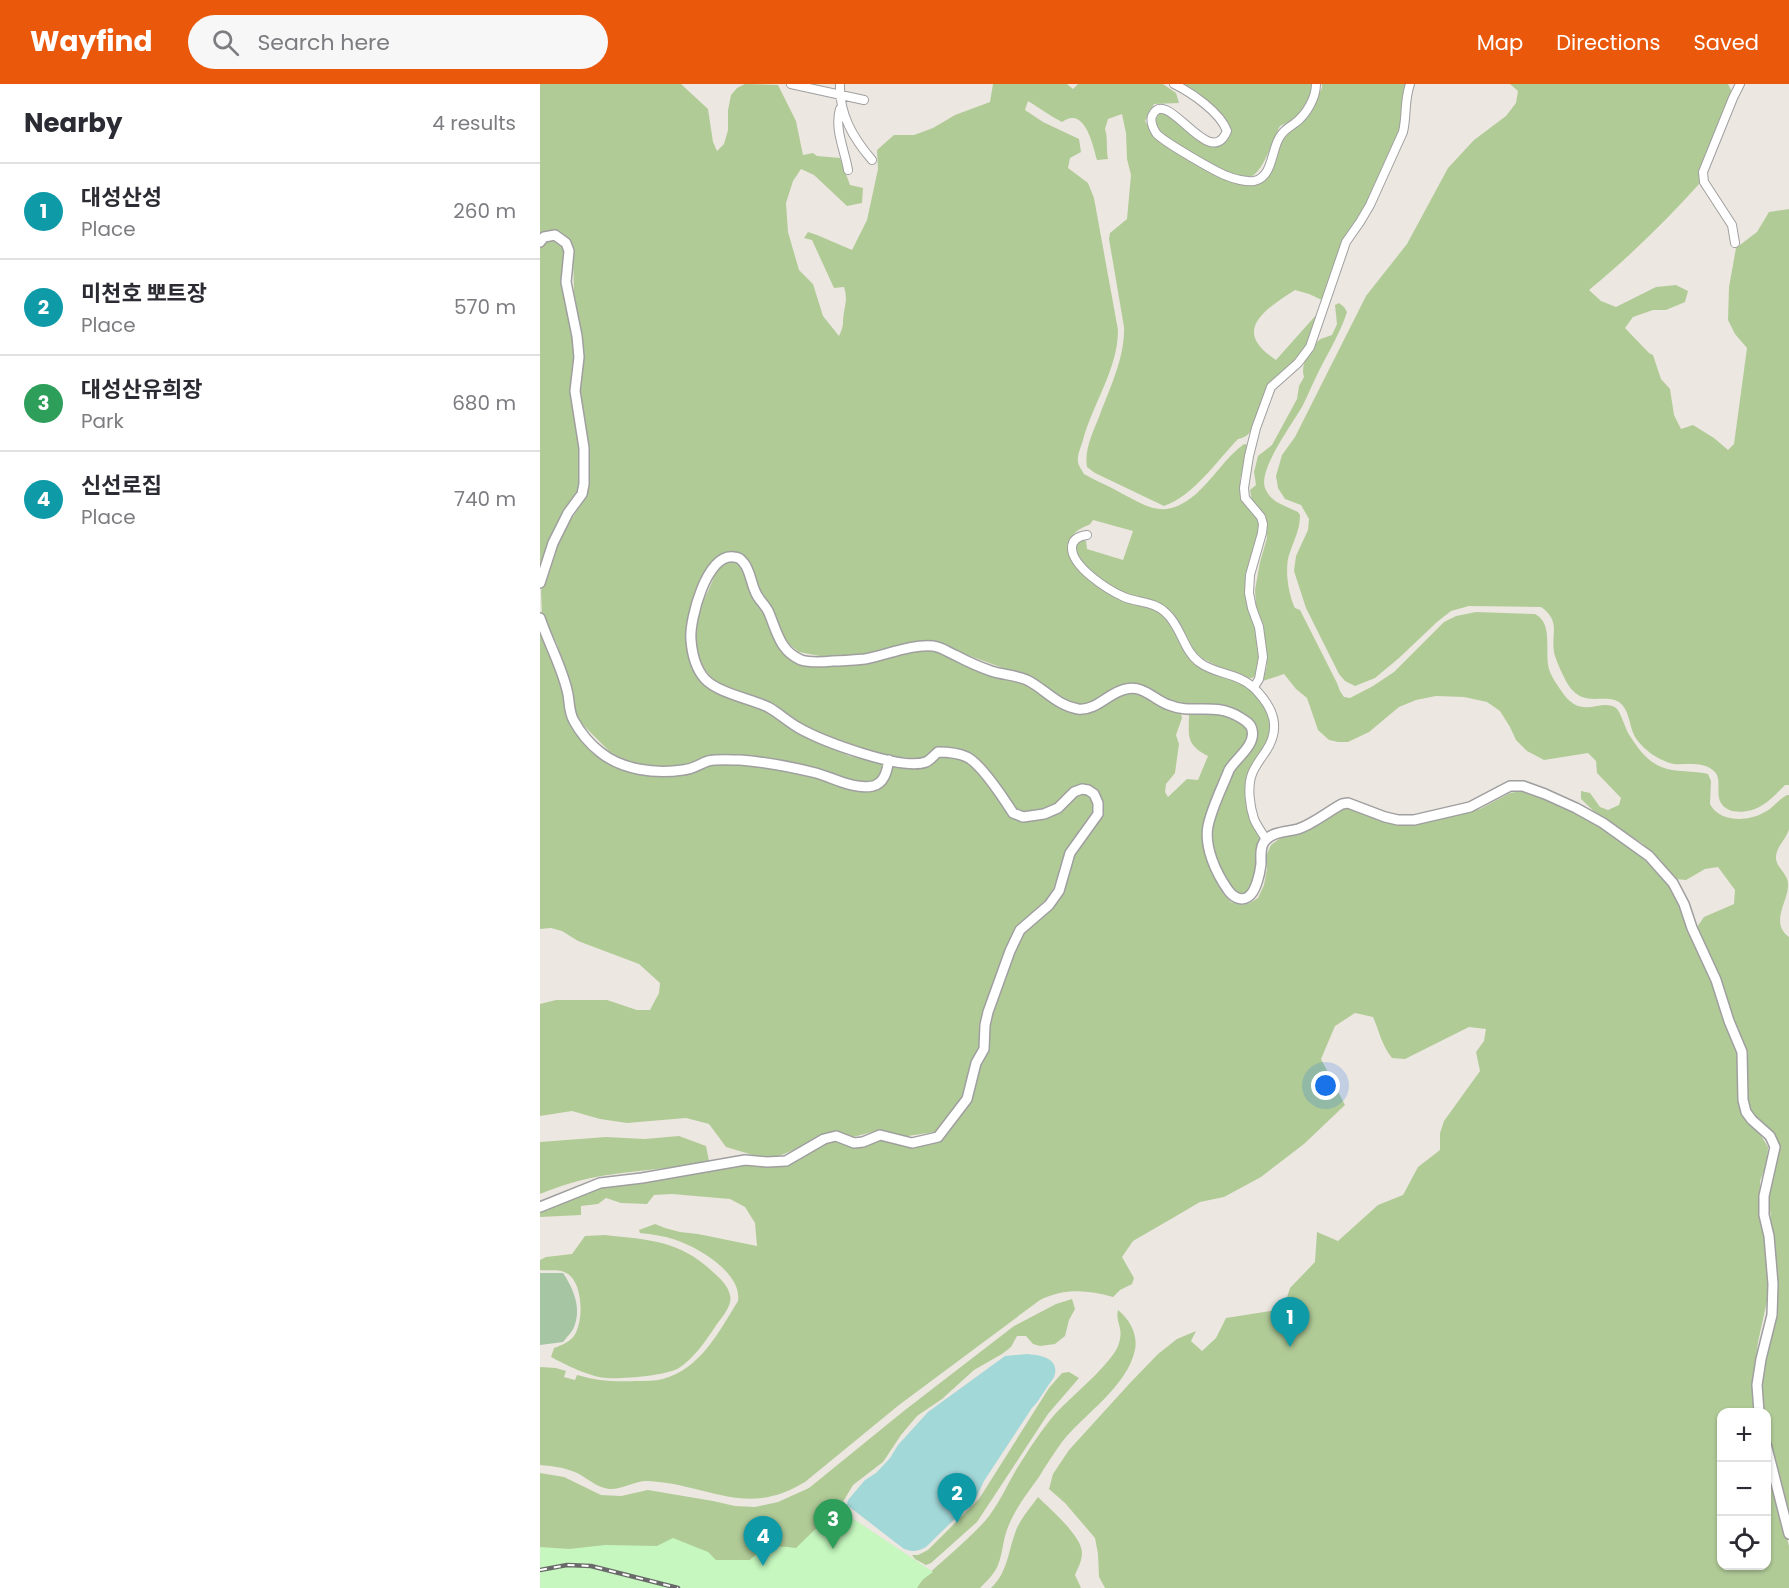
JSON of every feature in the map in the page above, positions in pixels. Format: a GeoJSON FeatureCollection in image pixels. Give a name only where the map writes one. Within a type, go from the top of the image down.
{"type":"FeatureCollection","features":[{"type":"Feature","properties":{"kind":"street"},"geometry":{"type":"LineString","coordinates":[[791,84],[864,100]]}},
{"type":"Feature","properties":{"kind":"street"},"geometry":{"type":"LineString","coordinates":[[840,84],[841,107],[859,144],[872,160]]}},
{"type":"Feature","properties":{"kind":"street"},"geometry":{"type":"LineString","coordinates":[[1174,84],[1198,99],[1224,124],[1226,135],[1218,142],[1211,142],[1194,131],[1172,110],[1162,107],[1156,110],[1151,117],[1152,126],[1157,135],[1225,176],[1254,181],[1266,172],[1279,136],[1306,111],[1316,92],[1316,84]]}},
{"type":"Feature","properties":{"kind":"street"},"geometry":{"type":"LineString","coordinates":[[1254,687],[1259,679],[1263,657],[1259,627],[1249,593],[1250,575],[1263,524],[1261,517],[1245,498],[1244,488],[1256,428],[1271,387],[1298,363],[1315,338],[1346,243],[1370,205],[1403,132],[1405,102],[1410,84]]}},
{"type":"Feature","properties":{"kind":"street"},"geometry":{"type":"LineString","coordinates":[[1735,243],[1732,225],[1704,182],[1703,172],[1740,84]]}},
{"type":"Feature","properties":{"kind":"street"},"geometry":{"type":"LineString","coordinates":[[841,107],[840,132],[848,171]]}},
{"type":"Feature","properties":{"kind":"street"},"geometry":{"type":"LineString","coordinates":[[540,242],[544,237],[555,235],[566,243],[568,251],[566,282],[577,336],[579,357],[575,391],[584,448],[582,495],[568,513],[553,543],[540,583]]}},
{"type":"Feature","properties":{"kind":"street"},"geometry":{"type":"LineString","coordinates":[[1087,535],[1080,536],[1072,546],[1074,558],[1083,569],[1097,581],[1125,597],[1153,604],[1166,612],[1175,623],[1197,662],[1237,677],[1254,687],[1264,699],[1276,726],[1274,736],[1252,773],[1249,785],[1255,820],[1266,839]]}},
{"type":"Feature","properties":{"kind":"street"},"geometry":{"type":"LineString","coordinates":[[540,1206],[600,1184],[745,1160],[786,1161],[824,1139],[836,1136],[855,1143],[880,1135],[912,1143],[938,1137],[967,1099],[976,1063],[986,1042],[985,1025],[988,1012],[1020,930],[1049,905],[1059,891],[1070,853],[1098,814],[1098,803],[1094,794],[1082,789],[1074,792],[1058,808],[1044,814],[1023,818],[1013,813],[986,775],[966,757],[949,752],[938,752],[923,763],[889,760],[854,751],[816,736],[797,727],[769,708],[712,684],[705,679],[696,664],[690,638],[693,617],[703,587],[712,570],[720,561],[734,557],[744,562],[756,594],[770,615],[777,637],[789,651],[801,659],[820,662],[863,659],[921,646],[934,646],[988,670],[1024,679],[1059,702],[1077,709],[1092,707],[1117,692],[1132,688],[1144,690],[1169,705],[1209,708],[1234,714],[1250,725],[1252,735],[1250,742],[1229,770],[1211,815],[1207,840],[1225,886],[1232,896],[1241,899],[1248,897],[1253,891],[1261,865],[1260,856],[1263,843],[1266,839],[1277,832],[1300,828],[1342,804],[1348,803],[1398,820],[1414,820],[1470,807],[1510,786],[1517,785],[1545,794],[1604,823],[1649,856],[1673,883],[1684,904],[1692,928],[1716,980],[1742,1052],[1743,1100],[1746,1112],[1770,1136],[1774,1147],[1764,1196],[1764,1215],[1769,1236],[1773,1284],[1772,1315],[1757,1385],[1759,1408]]}},
{"type":"Feature","properties":{"kind":"street"},"geometry":{"type":"LineString","coordinates":[[540,618],[568,691],[569,709],[573,719],[596,748],[621,764],[664,772],[697,768],[708,761],[738,760],[818,773],[845,783],[875,786],[886,774],[889,760]]}},
{"type":"Feature","properties":{"kind":"street"},"geometry":{"type":"LineString","coordinates":[[1771,1460],[1789,1534]]}},
{"type":"Feature","properties":{"kind":"green space"},"geometry":{"type":"Polygon","coordinates":[[[540,84],[681,84],[708,109],[713,142],[717,151],[724,144],[728,130],[731,95],[737,88],[745,84],[778,85],[796,121],[803,155],[813,153],[817,156],[840,158],[850,185],[863,188],[862,203],[847,206],[814,175],[801,169],[793,181],[786,203],[788,232],[799,270],[813,284],[823,316],[839,336],[843,326],[846,302],[844,287],[834,288],[812,240],[804,238],[808,232],[852,250],[867,220],[878,169],[877,150],[894,135],[914,135],[933,128],[955,115],[990,102],[993,84],[1067,84],[1073,89],[1078,84],[1163,84],[1176,93],[1179,103],[1154,104],[1145,121],[1154,135],[1224,179],[1244,185],[1257,185],[1265,181],[1285,137],[1311,111],[1322,84],[1406,84],[1400,130],[1366,206],[1341,245],[1322,300],[1295,290],[1273,305],[1257,322],[1254,330],[1256,340],[1276,360],[1317,314],[1318,318],[1305,348],[1294,364],[1268,388],[1249,433],[1238,439],[1195,486],[1164,506],[1095,473],[1087,467],[1086,461],[1090,441],[1116,372],[1124,338],[1109,239],[1110,233],[1127,219],[1131,175],[1122,114],[1108,119],[1105,129],[1108,159],[1097,160],[1087,129],[1077,119],[1070,118],[1062,122],[1028,101],[1025,110],[1043,122],[1079,139],[1081,152],[1070,158],[1068,168],[1088,183],[1094,198],[1118,330],[1110,372],[1087,426],[1079,454],[1078,464],[1084,474],[1150,507],[1167,509],[1176,507],[1196,494],[1237,450],[1244,444],[1248,445],[1240,480],[1243,500],[1258,519],[1258,532],[1248,572],[1259,658],[1255,677],[1242,676],[1201,658],[1177,619],[1168,609],[1158,603],[1118,591],[1091,573],[1077,557],[1076,543],[1081,539],[1086,541],[1087,549],[1123,560],[1133,531],[1093,520],[1075,533],[1071,540],[1070,553],[1070,558],[1086,576],[1163,614],[1179,641],[1199,667],[1234,680],[1255,692],[1270,716],[1272,726],[1270,737],[1247,776],[1248,801],[1260,835],[1255,883],[1245,895],[1240,896],[1229,886],[1219,866],[1211,840],[1219,803],[1232,771],[1253,743],[1242,716],[1171,702],[1139,686],[1088,706],[1074,705],[1011,671],[954,650],[923,643],[860,655],[830,658],[799,652],[789,644],[780,630],[774,611],[756,583],[749,562],[732,554],[721,555],[706,570],[692,607],[689,625],[701,678],[849,756],[882,763],[886,768],[877,782],[853,780],[811,768],[767,760],[695,763],[663,769],[644,766],[624,760],[610,752],[581,723],[575,710],[557,644],[542,615],[541,591],[552,553],[561,534],[583,502],[588,485],[580,401],[583,363],[574,291],[573,258],[570,243],[565,236],[550,230],[540,235],[540,84]]]}},
{"type":"Feature","properties":{"kind":"green space"},"geometry":{"type":"Polygon","coordinates":[[[1179,84],[1313,84],[1305,108],[1294,119],[1280,126],[1260,169],[1250,177],[1243,177],[1222,170],[1195,156],[1167,139],[1159,131],[1155,120],[1162,110],[1218,144],[1227,137],[1229,129],[1217,111],[1179,84]]]}},
{"type":"Feature","properties":{"kind":"green space"},"geometry":{"type":"Polygon","coordinates":[[[1510,84],[1728,84],[1732,92],[1700,172],[1700,183],[1647,238],[1589,290],[1601,301],[1616,307],[1656,287],[1676,285],[1688,291],[1685,302],[1666,310],[1653,310],[1633,317],[1625,328],[1653,355],[1661,379],[1670,389],[1674,415],[1681,429],[1693,425],[1728,450],[1734,444],[1747,348],[1735,334],[1728,320],[1729,287],[1736,248],[1757,232],[1769,212],[1789,209],[1789,785],[1785,785],[1768,802],[1751,810],[1739,812],[1723,806],[1719,797],[1718,777],[1710,768],[1700,765],[1674,764],[1661,760],[1649,752],[1635,737],[1627,713],[1619,702],[1581,697],[1575,693],[1565,679],[1555,655],[1553,622],[1541,607],[1469,606],[1451,611],[1375,678],[1355,686],[1345,681],[1339,674],[1306,608],[1294,571],[1296,556],[1308,530],[1309,519],[1301,505],[1285,499],[1278,488],[1276,476],[1282,455],[1295,437],[1366,296],[1407,244],[1448,168],[1474,140],[1506,116],[1516,103],[1518,91],[1510,84]]]}},
{"type":"Feature","properties":{"kind":"green space"},"geometry":{"type":"Polygon","coordinates":[[[546,240],[558,242],[565,252],[574,338],[582,488],[540,569],[540,246],[546,240]]]}},
{"type":"Feature","properties":{"kind":"green space"},"geometry":{"type":"Polygon","coordinates":[[[1339,303],[1347,312],[1341,328],[1303,405],[1278,446],[1264,480],[1265,488],[1271,497],[1300,515],[1287,565],[1290,595],[1295,608],[1300,610],[1344,697],[1350,698],[1394,672],[1444,622],[1456,616],[1476,612],[1535,614],[1541,618],[1546,631],[1550,672],[1568,699],[1575,705],[1583,707],[1610,705],[1616,708],[1638,748],[1658,766],[1708,774],[1711,781],[1710,804],[1714,810],[1734,819],[1749,818],[1766,811],[1789,795],[1789,829],[1777,851],[1776,859],[1788,884],[1780,918],[1783,931],[1789,937],[1789,1514],[1771,1445],[1771,1408],[1762,1408],[1761,1397],[1776,1275],[1769,1198],[1778,1146],[1774,1135],[1754,1117],[1748,1101],[1745,1052],[1697,927],[1704,917],[1734,904],[1735,890],[1718,867],[1705,869],[1686,880],[1675,879],[1642,843],[1602,819],[1581,799],[1581,791],[1590,793],[1600,807],[1608,810],[1619,805],[1621,798],[1597,773],[1596,761],[1588,753],[1544,760],[1527,751],[1516,740],[1500,711],[1487,702],[1464,697],[1436,696],[1416,700],[1399,707],[1369,732],[1348,742],[1338,742],[1329,740],[1318,730],[1307,698],[1284,674],[1263,681],[1267,653],[1256,606],[1255,590],[1267,538],[1265,515],[1252,502],[1250,490],[1256,485],[1254,472],[1258,456],[1272,445],[1297,399],[1299,386],[1304,377],[1304,363],[1309,353],[1319,340],[1332,335],[1337,324],[1335,305],[1339,303]]]}},
{"type":"Feature","properties":{"kind":"green space"},"geometry":{"type":"Polygon","coordinates":[[[732,558],[742,564],[748,581],[798,661],[897,654],[931,649],[1016,679],[1075,710],[1132,691],[1180,710],[1182,718],[1176,735],[1179,744],[1175,773],[1166,784],[1165,792],[1168,797],[1187,779],[1198,780],[1208,756],[1192,743],[1189,712],[1223,715],[1238,721],[1251,733],[1207,814],[1213,869],[1223,893],[1231,902],[1241,905],[1258,898],[1264,885],[1267,854],[1271,845],[1344,807],[1402,824],[1421,823],[1480,809],[1510,793],[1522,791],[1549,800],[1593,822],[1633,849],[1672,887],[1680,903],[1688,931],[1711,979],[1738,1053],[1737,1090],[1743,1116],[1760,1134],[1768,1147],[1767,1163],[1760,1181],[1767,1301],[1753,1379],[1755,1408],[1717,1408],[1717,1570],[1771,1570],[1771,1478],[1789,1546],[1789,1588],[1105,1588],[1099,1577],[1095,1538],[1065,1503],[1049,1489],[1053,1474],[1069,1450],[1158,1354],[1177,1339],[1196,1331],[1191,1341],[1202,1351],[1216,1338],[1226,1318],[1283,1309],[1290,1288],[1315,1262],[1317,1232],[1338,1241],[1378,1205],[1403,1195],[1418,1167],[1440,1150],[1440,1133],[1444,1121],[1480,1071],[1476,1052],[1484,1041],[1486,1029],[1469,1027],[1405,1059],[1392,1058],[1383,1043],[1373,1017],[1355,1013],[1335,1026],[1321,1059],[1345,1105],[1304,1144],[1261,1177],[1224,1197],[1200,1202],[1133,1241],[1122,1257],[1134,1278],[1132,1284],[1120,1290],[1113,1297],[1076,1291],[1058,1293],[1040,1300],[899,1405],[805,1482],[764,1498],[746,1499],[649,1481],[609,1489],[577,1473],[540,1465],[540,1367],[566,1371],[564,1377],[575,1380],[577,1375],[613,1381],[663,1379],[688,1367],[698,1358],[716,1337],[738,1301],[733,1281],[707,1255],[676,1240],[640,1233],[639,1230],[655,1224],[680,1232],[757,1246],[755,1223],[745,1207],[730,1199],[672,1194],[654,1195],[647,1204],[621,1203],[606,1198],[598,1204],[581,1206],[581,1215],[540,1217],[540,1208],[598,1187],[740,1163],[777,1166],[834,1141],[854,1146],[883,1138],[913,1146],[937,1142],[965,1108],[1012,954],[1023,932],[1038,919],[1076,854],[1095,827],[1102,808],[1100,798],[1092,788],[1045,810],[1024,813],[1016,809],[956,750],[919,759],[891,756],[857,747],[804,728],[716,682],[700,660],[696,649],[695,627],[702,603],[722,565],[732,558]]]}},
{"type":"Feature","properties":{"kind":"green space"},"geometry":{"type":"Polygon","coordinates":[[[540,627],[556,665],[566,703],[592,748],[640,773],[699,769],[713,764],[744,764],[798,772],[870,790],[893,763],[947,755],[968,761],[1022,820],[1084,792],[1093,798],[1094,811],[1091,822],[1066,853],[1052,892],[1044,904],[1022,923],[981,1038],[979,1050],[968,1072],[960,1104],[944,1125],[935,1132],[901,1137],[876,1131],[853,1137],[836,1132],[779,1156],[763,1158],[726,1147],[709,1124],[686,1118],[627,1123],[600,1119],[572,1111],[540,1116],[540,1004],[556,1000],[607,1000],[637,1010],[650,1010],[659,993],[660,983],[639,964],[578,941],[562,931],[551,928],[540,929],[540,627]]]}},
{"type":"Feature","properties":{"kind":"green space"},"geometry":{"type":"Polygon","coordinates":[[[679,1136],[706,1146],[709,1161],[588,1179],[540,1194],[540,1142],[606,1137],[645,1139],[679,1136]]]}},
{"type":"Feature","properties":{"kind":"green space"},"geometry":{"type":"Polygon","coordinates":[[[605,1235],[650,1241],[676,1248],[701,1262],[728,1289],[730,1303],[726,1312],[699,1349],[679,1368],[654,1375],[607,1378],[586,1373],[551,1357],[554,1348],[567,1342],[577,1330],[581,1311],[579,1292],[571,1276],[564,1272],[540,1270],[540,1260],[546,1257],[572,1254],[585,1236],[605,1235]]]}},
{"type":"Feature","properties":{"kind":"green space"},"geometry":{"type":"Polygon","coordinates":[[[540,1273],[563,1273],[573,1292],[577,1306],[576,1320],[573,1329],[563,1342],[540,1345],[540,1273]]]}},
{"type":"Feature","properties":{"kind":"green space"},"geometry":{"type":"Polygon","coordinates":[[[1072,1299],[1075,1309],[1069,1320],[1065,1336],[1055,1344],[1040,1346],[1033,1344],[1026,1336],[1017,1336],[1011,1347],[974,1370],[942,1399],[917,1416],[883,1462],[853,1485],[837,1512],[796,1549],[751,1561],[716,1561],[657,1547],[540,1555],[540,1473],[564,1477],[601,1495],[621,1496],[648,1490],[735,1506],[755,1507],[778,1502],[809,1488],[1014,1326],[1056,1304],[1072,1299]]]}},
{"type":"Feature","properties":{"kind":"green space"},"geometry":{"type":"Polygon","coordinates":[[[1118,1310],[1126,1318],[1134,1333],[1136,1344],[1130,1363],[1114,1388],[1062,1442],[1022,1501],[1008,1527],[1000,1561],[993,1573],[980,1588],[916,1588],[985,1521],[1045,1426],[1114,1354],[1121,1335],[1118,1310]]]}},
{"type":"Feature","properties":{"kind":"green space"},"geometry":{"type":"Polygon","coordinates":[[[1069,1372],[1079,1378],[1048,1414],[977,1522],[931,1563],[926,1565],[915,1559],[912,1555],[928,1550],[979,1499],[1049,1388],[1062,1373],[1069,1372]]]}},
{"type":"Feature","properties":{"kind":"green space"},"geometry":{"type":"Polygon","coordinates":[[[1038,1497],[1064,1523],[1081,1546],[1081,1559],[1075,1575],[1081,1588],[991,1588],[1005,1567],[1019,1524],[1038,1497]]]}},
{"type":"Feature","properties":{"kind":"green space"},"geometry":{"type":"Polygon","coordinates":[[[837,1508],[933,1572],[922,1580],[917,1588],[540,1588],[540,1547],[569,1549],[605,1545],[657,1546],[673,1538],[708,1552],[716,1560],[750,1560],[766,1549],[796,1548],[837,1508]]]}},
{"type":"Feature","properties":{"kind":"water"},"geometry":{"type":"Polygon","coordinates":[[[1027,1354],[1043,1357],[1052,1362],[1055,1366],[1054,1377],[984,1481],[976,1498],[926,1547],[915,1551],[904,1549],[847,1505],[848,1500],[865,1480],[876,1473],[890,1458],[898,1445],[928,1412],[1005,1356],[1027,1354]]]}},
{"type":"Feature","properties":{"kind":"railway"},"geometry":{"type":"LineString","coordinates":[[540,1570],[567,1565],[591,1566],[678,1588]]}},
{"type":"Feature","properties":{"kind":"place","name":"대성산성"},"geometry":{"type":"Point","coordinates":[1290,1347]}},
{"type":"Feature","properties":{"kind":"place","name":"미천호 뽀트장"},"geometry":{"type":"Point","coordinates":[957,1523]}},
{"type":"Feature","properties":{"kind":"place","name":"대성산유희장"},"geometry":{"type":"Point","coordinates":[833,1549]}},
{"type":"Feature","properties":{"kind":"place","name":"신선로집"},"geometry":{"type":"Point","coordinates":[763,1566]}}]}
